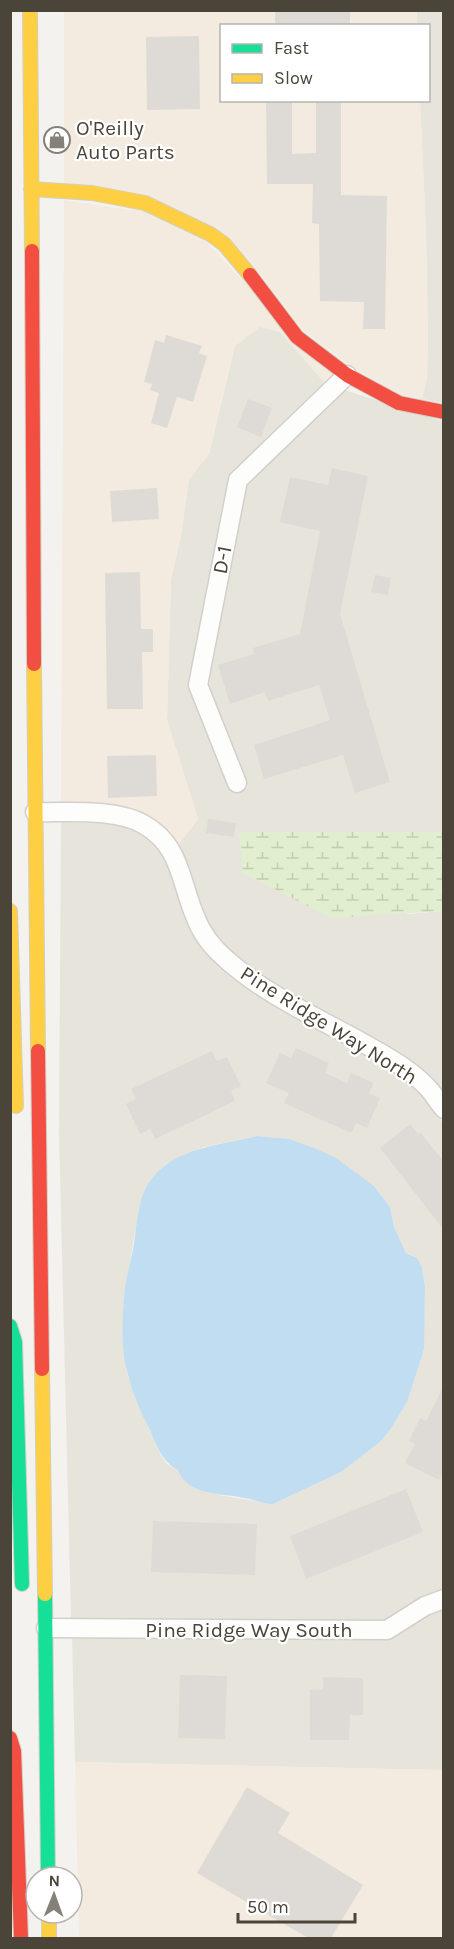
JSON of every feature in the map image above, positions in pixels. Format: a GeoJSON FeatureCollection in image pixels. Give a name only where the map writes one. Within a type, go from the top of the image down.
{"type":"FeatureCollection","features":[{"type":"Feature","properties":{"kind":"main road"},"geometry":{"type":"LineString","coordinates":[[30,10],[33,609],[30,808],[46,1628],[48,1865]]}},
{"type":"Feature","properties":{"kind":"main road"},"geometry":{"type":"LineString","coordinates":[[31,189],[92,193],[145,203],[210,234],[224,244],[243,265],[297,337],[347,375],[399,404],[444,412]]}},
{"type":"Feature","properties":{"kind":"main road"},"geometry":{"type":"LineString","coordinates":[[20,551],[33,609]]}},
{"type":"Feature","properties":{"kind":"main road"},"geometry":{"type":"LineString","coordinates":[[10,911],[16,1120]]}},
{"type":"Feature","properties":{"kind":"main road"},"geometry":{"type":"LineString","coordinates":[[27,1245],[40,1297]]}},
{"type":"Feature","properties":{"kind":"main road"},"geometry":{"type":"LineString","coordinates":[[10,1326],[15,1342],[23,1604]]}},
{"type":"Feature","properties":{"kind":"main road"},"geometry":{"type":"LineString","coordinates":[[32,1694],[45,1707]]}},
{"type":"Feature","properties":{"kind":"main road"},"geometry":{"type":"LineString","coordinates":[[10,1738],[14,1751],[21,1938]]}},
{"type":"Feature","properties":{"kind":"street","name":"D-1"},"geometry":{"type":"LineString","coordinates":[[237,783],[198,685],[238,480],[347,375]]}},
{"type":"Feature","properties":{"kind":"street","name":"Pine Ridge Way North"},"geometry":{"type":"LineString","coordinates":[[30,808],[117,814],[142,824],[159,836],[173,852],[183,875],[195,917],[207,939],[226,960],[269,990],[402,1065],[428,1087],[444,1109]]}},
{"type":"Feature","properties":{"kind":"street","name":"Pine Ridge Way South"},"geometry":{"type":"LineString","coordinates":[[46,1628],[387,1630],[425,1606],[444,1599]]}},
{"type":"Feature","properties":{"kind":"shaded area"},"geometry":{"type":"Polygon","coordinates":[[[64,11],[417,11],[417,24],[220,24],[220,102],[420,102],[428,338],[427,378],[422,399],[401,395],[352,367],[303,330],[248,258],[64,182],[64,11]]]}},
{"type":"Feature","properties":{"kind":"shaded area"},"geometry":{"type":"Polygon","coordinates":[[[417,11],[443,11],[443,403],[422,399],[427,378],[428,338],[420,102],[430,102],[430,24],[417,24],[417,11]]]}},
{"type":"Feature","properties":{"kind":"shaded area"},"geometry":{"type":"Polygon","coordinates":[[[64,200],[143,212],[206,242],[334,375],[326,384],[280,332],[260,327],[235,346],[209,454],[189,479],[181,535],[171,579],[167,720],[198,819],[178,845],[161,823],[147,816],[117,806],[61,802],[64,200]]]}},
{"type":"Feature","properties":{"kind":"shaded area"},"geometry":{"type":"Polygon","coordinates":[[[260,326],[280,332],[326,384],[233,473],[190,689],[233,794],[248,787],[206,684],[245,485],[344,390],[443,421],[443,832],[240,832],[408,914],[443,911],[443,1095],[433,1080],[405,1057],[273,982],[232,953],[214,933],[202,913],[190,871],[178,845],[198,819],[167,720],[171,579],[181,535],[189,479],[209,454],[235,346],[260,326]]]}},
{"type":"Feature","properties":{"kind":"shaded area"},"geometry":{"type":"Polygon","coordinates":[[[61,822],[115,824],[139,832],[154,843],[166,857],[202,945],[397,1073],[422,1094],[443,1123],[443,1589],[385,1621],[71,1619],[59,1132],[61,822]],[[256,1136],[204,1147],[165,1165],[151,1179],[139,1209],[124,1296],[124,1351],[127,1374],[160,1454],[167,1464],[178,1470],[192,1486],[224,1496],[273,1504],[341,1472],[380,1442],[390,1430],[407,1402],[425,1309],[422,1268],[412,1255],[406,1253],[394,1227],[390,1207],[374,1186],[289,1139],[256,1136]]]}},
{"type":"Feature","properties":{"kind":"shaded area"},"geometry":{"type":"Polygon","coordinates":[[[443,1608],[443,1770],[75,1762],[72,1637],[387,1639],[443,1608]]]}},
{"type":"Feature","properties":{"kind":"shaded area"},"geometry":{"type":"Polygon","coordinates":[[[75,1762],[443,1770],[443,1938],[79,1938],[79,1925],[84,1925],[84,1865],[77,1865],[75,1762]]]}},
{"type":"Feature","properties":{"kind":"green space"},"geometry":{"type":"Polygon","coordinates":[[[239,832],[443,832],[443,911],[331,918],[243,873],[239,832]]]}},
{"type":"Feature","properties":{"kind":"water"},"geometry":{"type":"Polygon","coordinates":[[[256,1136],[289,1139],[314,1148],[336,1158],[374,1186],[390,1207],[394,1227],[406,1253],[417,1258],[422,1268],[425,1287],[424,1349],[407,1402],[390,1430],[380,1442],[341,1472],[273,1504],[197,1489],[189,1485],[178,1470],[164,1458],[140,1410],[130,1382],[124,1357],[123,1337],[127,1277],[139,1210],[147,1185],[162,1168],[186,1154],[256,1136]]]}},
{"type":"Feature","properties":{"kind":"building"},"geometry":{"type":"Polygon","coordinates":[[[275,10],[350,10],[350,24],[275,24],[275,10]]]}},
{"type":"Feature","properties":{"kind":"building"},"geometry":{"type":"Polygon","coordinates":[[[199,36],[200,109],[147,110],[146,37],[199,36]]]}},
{"type":"Feature","properties":{"kind":"building"},"geometry":{"type":"Polygon","coordinates":[[[266,102],[292,102],[292,154],[316,153],[316,102],[341,102],[341,195],[387,196],[385,329],[363,329],[364,302],[320,301],[319,224],[312,223],[313,184],[267,184],[266,102]]]}},
{"type":"Feature","properties":{"kind":"building"},"geometry":{"type":"Polygon","coordinates":[[[166,335],[202,346],[199,353],[207,356],[193,402],[177,397],[167,428],[151,423],[159,393],[150,390],[152,384],[144,382],[155,340],[164,343],[166,335]]]}},
{"type":"Feature","properties":{"kind":"building"},"geometry":{"type":"Polygon","coordinates":[[[248,399],[272,408],[261,437],[237,427],[248,399]]]}},
{"type":"Feature","properties":{"kind":"building"},"geometry":{"type":"Polygon","coordinates":[[[332,468],[368,476],[340,614],[390,782],[355,793],[343,755],[264,779],[254,745],[330,720],[319,685],[268,701],[265,692],[230,704],[218,665],[254,654],[253,648],[300,634],[320,531],[280,522],[290,477],[328,485],[332,468]]]}},
{"type":"Feature","properties":{"kind":"building"},"geometry":{"type":"Polygon","coordinates":[[[157,488],[159,519],[112,522],[110,491],[157,488]]]}},
{"type":"Feature","properties":{"kind":"building"},"geometry":{"type":"Polygon","coordinates":[[[140,572],[141,629],[153,629],[153,652],[142,652],[143,709],[107,709],[105,573],[140,572]]]}},
{"type":"Feature","properties":{"kind":"building"},"geometry":{"type":"Polygon","coordinates":[[[375,575],[391,578],[388,595],[371,592],[375,575]]]}},
{"type":"Feature","properties":{"kind":"building"},"geometry":{"type":"Polygon","coordinates":[[[156,755],[157,796],[108,798],[107,756],[156,755]]]}},
{"type":"Feature","properties":{"kind":"building"},"geometry":{"type":"Polygon","coordinates":[[[208,819],[236,823],[234,837],[206,833],[208,819]]]}},
{"type":"Feature","properties":{"kind":"building"},"geometry":{"type":"Polygon","coordinates":[[[296,1048],[329,1063],[325,1073],[347,1083],[351,1073],[374,1083],[369,1093],[380,1098],[367,1128],[356,1123],[351,1133],[284,1103],[289,1093],[266,1083],[280,1053],[291,1058],[296,1048]]]}},
{"type":"Feature","properties":{"kind":"building"},"geometry":{"type":"Polygon","coordinates":[[[212,1051],[217,1061],[227,1057],[241,1086],[231,1091],[235,1101],[155,1139],[150,1129],[140,1134],[126,1104],[136,1099],[131,1089],[212,1051]]]}},
{"type":"Feature","properties":{"kind":"building"},"geometry":{"type":"Polygon","coordinates":[[[410,1124],[418,1134],[420,1132],[444,1162],[444,1230],[380,1148],[410,1124]]]}},
{"type":"Feature","properties":{"kind":"building"},"geometry":{"type":"Polygon","coordinates":[[[444,1385],[444,1471],[439,1480],[405,1463],[415,1444],[409,1441],[420,1418],[426,1421],[444,1385]]]}},
{"type":"Feature","properties":{"kind":"building"},"geometry":{"type":"Polygon","coordinates":[[[406,1489],[423,1532],[306,1579],[290,1536],[406,1489]]]}},
{"type":"Feature","properties":{"kind":"building"},"geometry":{"type":"Polygon","coordinates":[[[153,1521],[257,1524],[255,1575],[151,1572],[153,1521]]]}},
{"type":"Feature","properties":{"kind":"building"},"geometry":{"type":"Polygon","coordinates":[[[180,1675],[227,1676],[225,1739],[178,1738],[180,1675]]]}},
{"type":"Feature","properties":{"kind":"building"},"geometry":{"type":"Polygon","coordinates":[[[323,1677],[363,1678],[363,1715],[350,1715],[349,1740],[310,1740],[310,1689],[323,1690],[323,1677]]]}},
{"type":"Feature","properties":{"kind":"building"},"geometry":{"type":"Polygon","coordinates":[[[247,1787],[290,1813],[278,1833],[363,1885],[331,1938],[308,1938],[197,1873],[247,1787]]]}},
{"type":"Feature","properties":{"kind":"traffic: fast"},"geometry":{"type":"LineString","coordinates":[[10,1326],[15,1342],[22,1584]]}},
{"type":"Feature","properties":{"kind":"traffic: fast"},"geometry":{"type":"LineString","coordinates":[[45,1594],[48,1865]]}},
{"type":"Feature","properties":{"kind":"traffic: slow"},"geometry":{"type":"LineString","coordinates":[[30,10],[32,251]]}},
{"type":"Feature","properties":{"kind":"traffic: slow"},"geometry":{"type":"LineString","coordinates":[[31,189],[92,193],[145,203],[210,234],[224,244],[250,275]]}},
{"type":"Feature","properties":{"kind":"traffic: slow"},"geometry":{"type":"LineString","coordinates":[[34,664],[38,1051]]}},
{"type":"Feature","properties":{"kind":"traffic: slow"},"geometry":{"type":"LineString","coordinates":[[10,911],[16,1106]]}},
{"type":"Feature","properties":{"kind":"traffic: slow"},"geometry":{"type":"LineString","coordinates":[[42,1369],[45,1594]]}},
{"type":"Feature","properties":{"kind":"traffic: slow"},"geometry":{"type":"LineString","coordinates":[[49,1925],[49,1938]]}},
{"type":"Feature","properties":{"kind":"traffic: jam"},"geometry":{"type":"LineString","coordinates":[[32,251],[34,664]]}},
{"type":"Feature","properties":{"kind":"traffic: jam"},"geometry":{"type":"LineString","coordinates":[[250,275],[297,337],[347,375],[399,403],[444,412]]}},
{"type":"Feature","properties":{"kind":"traffic: jam"},"geometry":{"type":"LineString","coordinates":[[38,1051],[42,1369]]}},
{"type":"Feature","properties":{"kind":"traffic: jam"},"geometry":{"type":"LineString","coordinates":[[10,1738],[14,1751],[21,1938]]}},
{"type":"Feature","properties":{"kind":"place","name":"O'Reilly Auto Parts"},"geometry":{"type":"Point","coordinates":[57,140]}}]}
